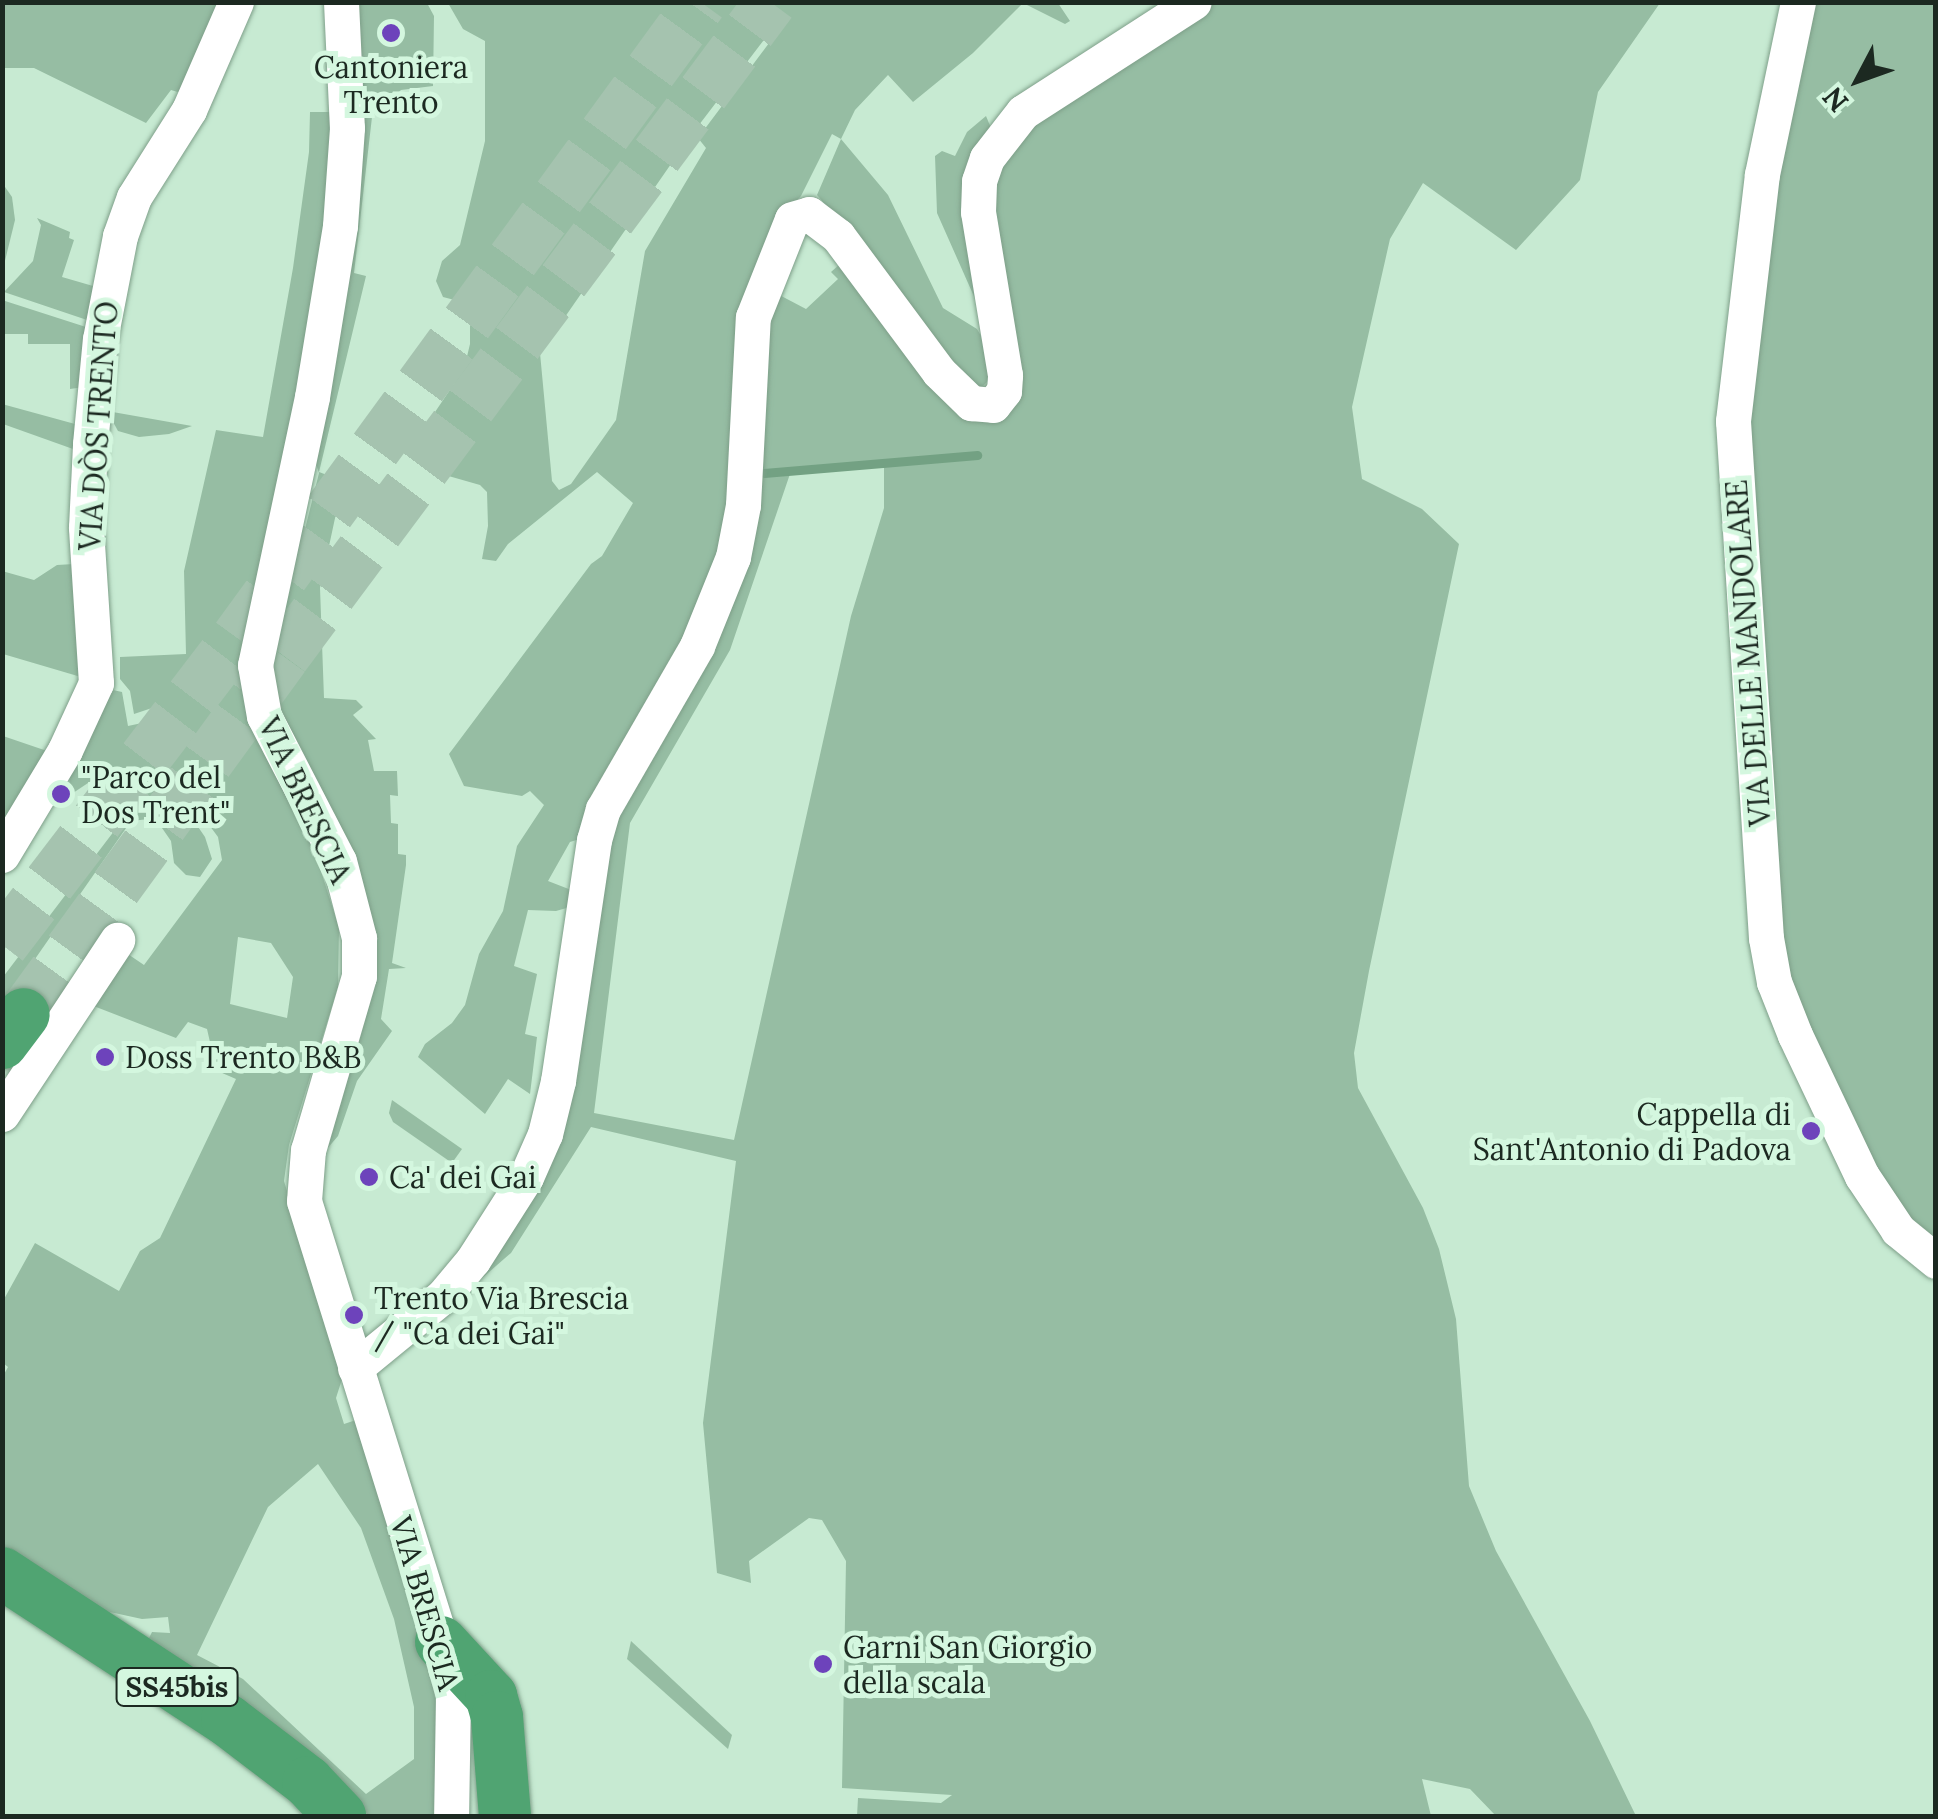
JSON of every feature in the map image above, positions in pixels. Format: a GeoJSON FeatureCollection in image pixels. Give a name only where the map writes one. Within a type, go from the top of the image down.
{"type":"FeatureCollection","features":[{"type":"Feature","properties":{"kind":"highway","name":"SS45bis"},"geometry":{"type":"LineString","coordinates":[[2,1573],[227,1720],[308,1782],[340,1816]]}},
{"type":"Feature","properties":{"kind":"highway","name":"SS45bis"},"geometry":{"type":"LineString","coordinates":[[2,1616],[210,1752],[291,1816]]}},
{"type":"Feature","properties":{"kind":"highway"},"geometry":{"type":"LineString","coordinates":[[442,1642],[490,1696],[498,1718],[505,1816]]}},
{"type":"Feature","properties":{"kind":"street","name":"VIA DÒS TRENTO"},"geometry":{"type":"LineString","coordinates":[[2,855],[65,750],[96,683],[86,538],[90,444],[100,339],[120,236],[134,197],[189,110],[236,2]]}},
{"type":"Feature","properties":{"kind":"street","name":"VIA BRESCIA"},"geometry":{"type":"LineString","coordinates":[[341,2],[347,128],[340,226],[312,397],[255,666],[264,716],[339,861],[360,938],[351,1008],[303,1176],[304,1201],[442,1642],[452,1696],[452,1816]]}},
{"type":"Feature","properties":{"kind":"street"},"geometry":{"type":"LineString","coordinates":[[355,1368],[442,1296],[473,1260],[526,1177],[544,1134],[558,1081],[594,840],[603,809],[697,646],[733,557],[743,505],[752,317],[792,219],[809,214],[838,236],[939,372],[971,403],[993,405],[1004,391],[1005,374],[978,212],[979,181],[987,158],[1023,112],[1194,2]]}},
{"type":"Feature","properties":{"kind":"street","name":"VIA DELLE MANDOLARE"},"geometry":{"type":"LineString","coordinates":[[1798,2],[1762,174],[1734,420],[1766,938],[1774,982],[1795,1035],[1862,1176],[1898,1230],[1936,1261]]}},
{"type":"Feature","properties":{"kind":"street"},"geometry":{"type":"LineString","coordinates":[[2,1114],[117,940]]}},
{"type":"Feature","properties":{"kind":"green space"},"geometry":{"type":"Polygon","coordinates":[[[1808,2],[1935,3],[1935,1243],[1907,1222],[1873,1169],[1781,971],[1744,437],[1766,217],[1808,2]]]}},
{"type":"Feature","properties":{"kind":"green space"},"geometry":{"type":"Polygon","coordinates":[[[2,3],[218,3],[181,93],[171,90],[146,123],[34,68],[3,68],[2,3]]]}},
{"type":"Feature","properties":{"kind":"green space"},"geometry":{"type":"Polygon","coordinates":[[[355,3],[427,3],[434,16],[433,86],[401,90],[372,117],[354,273],[366,276],[319,472],[343,481],[320,588],[324,698],[356,700],[363,707],[353,715],[376,739],[368,740],[374,771],[397,771],[398,796],[390,795],[391,823],[398,824],[398,854],[406,855],[406,865],[392,963],[406,968],[389,969],[381,1019],[392,1031],[357,1081],[338,1136],[315,1163],[365,1003],[283,729],[271,665],[319,473],[313,455],[355,3]]]}},
{"type":"Feature","properties":{"kind":"green space"},"geometry":{"type":"Polygon","coordinates":[[[448,3],[1023,3],[973,53],[913,102],[888,75],[855,110],[841,139],[832,134],[801,196],[779,221],[716,571],[586,837],[570,842],[548,881],[579,893],[577,905],[556,911],[528,910],[514,966],[537,974],[525,1034],[537,1037],[530,1094],[508,1079],[485,1114],[418,1057],[425,1044],[452,1023],[465,1005],[479,954],[503,911],[517,846],[544,805],[530,791],[522,796],[464,786],[449,754],[591,564],[602,556],[633,503],[597,472],[508,544],[496,561],[482,559],[488,526],[487,492],[480,485],[445,475],[429,446],[433,415],[464,369],[470,344],[470,304],[443,297],[436,281],[442,261],[460,245],[485,141],[485,41],[463,29],[448,3]],[[770,32],[689,138],[540,353],[552,481],[559,490],[571,484],[616,420],[645,251],[706,148],[698,138],[775,35],[770,32]]]}},
{"type":"Feature","properties":{"kind":"green space"},"geometry":{"type":"Polygon","coordinates":[[[1023,3],[1058,3],[1070,21],[1065,24],[1023,3]]]}},
{"type":"Feature","properties":{"kind":"green space"},"geometry":{"type":"Polygon","coordinates":[[[1205,3],[1660,3],[1598,92],[1580,180],[1516,250],[1423,183],[1390,239],[1352,407],[1362,479],[1422,509],[1459,544],[1369,971],[1354,1053],[1358,1088],[1423,1208],[1439,1249],[1456,1319],[1469,1486],[1496,1551],[1590,1721],[1636,1816],[1496,1816],[1470,1789],[1422,1779],[1431,1816],[857,1816],[858,1798],[941,1803],[952,1795],[842,1788],[846,1561],[822,1520],[809,1518],[749,1561],[751,1583],[717,1573],[703,1423],[736,1161],[591,1127],[511,1253],[451,1305],[529,1186],[601,843],[763,473],[756,444],[768,289],[806,309],[838,279],[831,272],[840,264],[995,419],[986,181],[1004,141],[1205,3]],[[884,463],[791,471],[730,650],[630,823],[594,1113],[734,1140],[851,616],[884,508],[884,463]]]}},
{"type":"Feature","properties":{"kind":"green space"},"geometry":{"type":"Polygon","coordinates":[[[310,112],[334,112],[309,339],[240,674],[249,724],[314,849],[339,928],[338,987],[289,1145],[284,1181],[343,1376],[336,1398],[344,1424],[356,1420],[425,1649],[436,1702],[436,1816],[369,1816],[323,1770],[147,1642],[152,1632],[170,1633],[168,1617],[142,1619],[96,1609],[3,1548],[2,1378],[8,1367],[3,1363],[3,1301],[35,1243],[119,1291],[140,1251],[160,1238],[236,1079],[206,1066],[212,1051],[207,1029],[188,1022],[176,1038],[91,1005],[119,948],[144,965],[222,860],[218,837],[165,765],[164,713],[152,708],[134,714],[130,691],[120,679],[120,657],[186,654],[184,571],[216,430],[263,437],[309,152],[310,112]],[[238,937],[230,1004],[287,1018],[293,977],[271,943],[238,937]],[[318,1464],[268,1507],[197,1655],[243,1679],[366,1794],[414,1759],[414,1707],[394,1619],[361,1528],[318,1464]]]}},
{"type":"Feature","properties":{"kind":"green space"},"geometry":{"type":"Polygon","coordinates":[[[986,116],[991,128],[984,319],[937,213],[935,156],[942,151],[955,156],[967,132],[986,116]]]}},
{"type":"Feature","properties":{"kind":"green space"},"geometry":{"type":"Polygon","coordinates":[[[841,139],[888,195],[943,308],[977,329],[987,346],[990,379],[982,387],[962,379],[869,254],[817,195],[841,139]]]}},
{"type":"Feature","properties":{"kind":"green space"},"geometry":{"type":"Polygon","coordinates":[[[3,184],[12,197],[15,220],[3,269],[3,184]]]}},
{"type":"Feature","properties":{"kind":"green space"},"geometry":{"type":"Polygon","coordinates":[[[37,218],[70,232],[69,238],[74,240],[62,277],[93,286],[90,321],[4,292],[33,261],[41,225],[37,218]]]}},
{"type":"Feature","properties":{"kind":"green space"},"geometry":{"type":"Polygon","coordinates":[[[2,300],[89,328],[84,387],[70,389],[70,344],[28,344],[28,334],[3,334],[2,300]]]}},
{"type":"Feature","properties":{"kind":"green space"},"geometry":{"type":"Polygon","coordinates":[[[2,404],[75,424],[73,449],[3,424],[2,404]]]}},
{"type":"Feature","properties":{"kind":"green space"},"geometry":{"type":"Polygon","coordinates":[[[107,411],[192,426],[169,434],[139,437],[118,431],[107,411]]]}},
{"type":"Feature","properties":{"kind":"green space"},"geometry":{"type":"Polygon","coordinates":[[[74,564],[81,677],[3,654],[2,571],[34,580],[57,565],[74,564]]]}},
{"type":"Feature","properties":{"kind":"green space"},"geometry":{"type":"Polygon","coordinates":[[[104,688],[122,692],[128,726],[156,720],[157,767],[205,837],[212,859],[200,877],[186,875],[174,863],[171,841],[162,828],[149,819],[131,821],[3,1005],[3,977],[124,818],[115,792],[101,782],[91,781],[70,795],[69,773],[104,688]]]}},
{"type":"Feature","properties":{"kind":"green space"},"geometry":{"type":"Polygon","coordinates":[[[3,736],[50,752],[3,829],[3,736]]]}},
{"type":"Feature","properties":{"kind":"green space"},"geometry":{"type":"Polygon","coordinates":[[[392,1100],[462,1149],[452,1163],[393,1122],[389,1113],[392,1100]]]}},
{"type":"Feature","properties":{"kind":"green space"},"geometry":{"type":"Polygon","coordinates":[[[631,1641],[732,1735],[728,1749],[627,1659],[631,1641]]]}},
{"type":"Feature","properties":{"kind":"waterway"},"geometry":{"type":"LineString","coordinates":[[764,473],[977,455]]}},
{"type":"Feature","properties":{"kind":"tunnel"},"geometry":{"type":"LineString","coordinates":[[2,945],[237,638],[701,2]]}},
{"type":"Feature","properties":{"kind":"tunnel"},"geometry":{"type":"LineString","coordinates":[[24,1014],[284,656],[771,2]]}},
{"type":"Feature","properties":{"kind":"place","name":"Cantoniera Trento"},"geometry":{"type":"Point","coordinates":[391,33]}},
{"type":"Feature","properties":{"kind":"place","name":"\"Parco del Dos Trent\""},"geometry":{"type":"Point","coordinates":[61,794]}},
{"type":"Feature","properties":{"kind":"place","name":"Doss Trento B&B"},"geometry":{"type":"Point","coordinates":[105,1057]}},
{"type":"Feature","properties":{"kind":"place","name":"Cappella di Sant'Antonio di Padova"},"geometry":{"type":"Point","coordinates":[1811,1131]}},
{"type":"Feature","properties":{"kind":"place","name":"Ca' dei Gai"},"geometry":{"type":"Point","coordinates":[369,1177]}},
{"type":"Feature","properties":{"kind":"place","name":"Trento Via Brescia / \"Ca dei Gai\""},"geometry":{"type":"Point","coordinates":[354,1315]}},
{"type":"Feature","properties":{"kind":"place","name":"Garni San Giorgio della scala"},"geometry":{"type":"Point","coordinates":[823,1664]}}]}
